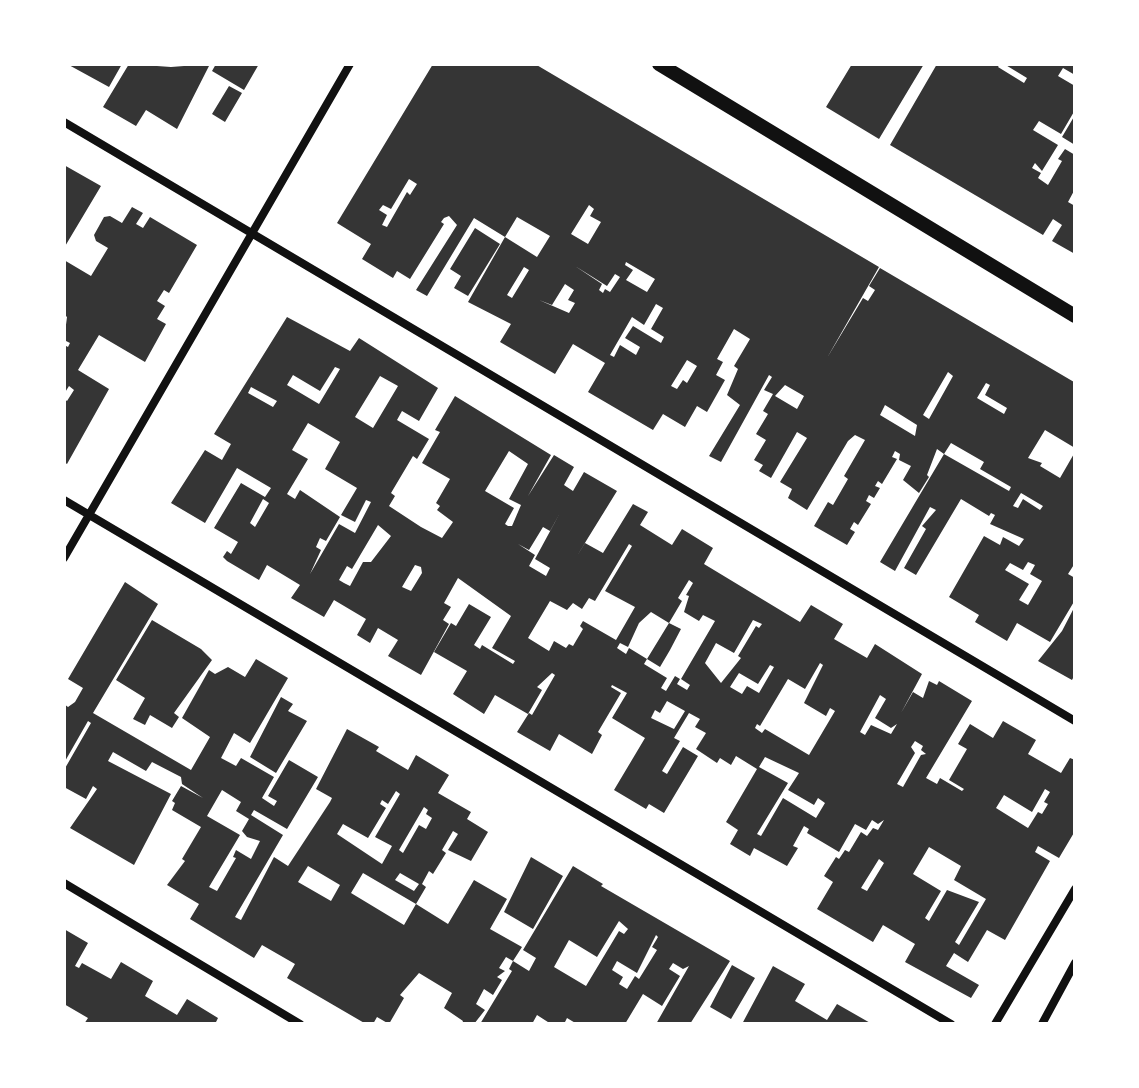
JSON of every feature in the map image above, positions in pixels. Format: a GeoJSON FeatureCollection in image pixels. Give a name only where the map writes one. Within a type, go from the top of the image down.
{"type":"FeatureCollection","features":[{"type":"Feature","properties":{"kind":"main road"},"geometry":{"type":"LineString","coordinates":[[659,64],[1075,316]]}},
{"type":"Feature","properties":{"kind":"street"},"geometry":{"type":"LineString","coordinates":[[64,558],[350,64]]}},
{"type":"Feature","properties":{"kind":"street"},"geometry":{"type":"LineString","coordinates":[[64,122],[1075,721]]}},
{"type":"Feature","properties":{"kind":"street"},"geometry":{"type":"LineString","coordinates":[[64,500],[951,1024]]}},
{"type":"Feature","properties":{"kind":"street"},"geometry":{"type":"LineString","coordinates":[[64,883],[300,1024]]}},
{"type":"Feature","properties":{"kind":"street"},"geometry":{"type":"LineString","coordinates":[[995,1024],[1075,889]]}},
{"type":"Feature","properties":{"kind":"street"},"geometry":{"type":"LineString","coordinates":[[1042,1024],[1075,963]]}},
{"type":"Feature","properties":{"kind":"building"},"geometry":{"type":"Polygon","coordinates":[[[67,64],[122,64],[109,87],[67,64]]]}},
{"type":"Feature","properties":{"kind":"building"},"geometry":{"type":"Polygon","coordinates":[[[129,64],[171,67],[210,64],[177,129],[146,110],[136,126],[103,107],[129,64]]]}},
{"type":"Feature","properties":{"kind":"building"},"geometry":{"type":"Polygon","coordinates":[[[216,64],[259,64],[244,90],[212,71],[216,64]]]}},
{"type":"Feature","properties":{"kind":"building"},"geometry":{"type":"Polygon","coordinates":[[[433,64],[535,64],[879,267],[827,358],[863,298],[868,301],[875,290],[869,286],[880,268],[1074,382],[1075,448],[1045,430],[1028,458],[1042,463],[1040,466],[1060,478],[1075,452],[1075,563],[1068,574],[1075,578],[1075,600],[1050,642],[1017,623],[1007,641],[975,622],[979,615],[949,597],[984,536],[1000,545],[1003,537],[1019,546],[1024,539],[990,524],[995,515],[991,513],[989,516],[961,499],[916,575],[904,568],[926,529],[922,526],[936,510],[930,507],[895,571],[880,562],[944,454],[937,449],[927,475],[929,477],[919,493],[903,480],[911,466],[899,460],[900,454],[895,451],[892,457],[897,459],[882,484],[878,481],[875,486],[880,488],[874,498],[869,495],[866,501],[871,504],[858,525],[854,522],[850,529],[855,532],[847,545],[814,526],[828,502],[833,505],[848,479],[844,476],[865,440],[855,435],[848,441],[807,510],[788,498],[792,489],[780,482],[807,438],[797,432],[771,478],[759,471],[763,465],[754,460],[766,440],[756,434],[768,414],[763,411],[773,394],[764,390],[772,377],[769,375],[721,462],[709,456],[740,405],[727,395],[738,369],[734,366],[750,339],[734,329],[717,359],[723,362],[716,375],[725,380],[707,412],[697,406],[685,427],[663,414],[653,430],[588,392],[605,363],[573,344],[555,374],[500,342],[511,324],[468,302],[505,237],[474,218],[427,296],[416,290],[457,225],[449,216],[441,222],[444,224],[410,279],[397,271],[393,278],[362,259],[371,244],[337,223],[433,64]],[[409,179],[391,209],[383,205],[379,210],[387,215],[382,225],[387,227],[407,192],[410,195],[417,184],[409,179]],[[589,205],[571,234],[588,244],[601,222],[590,216],[594,209],[589,205]],[[517,217],[505,237],[537,257],[550,236],[517,217]],[[626,262],[625,265],[633,270],[626,280],[647,292],[655,279],[626,262]],[[575,266],[602,284],[599,290],[603,293],[605,289],[610,292],[620,277],[615,274],[607,286],[575,266]],[[524,267],[507,295],[512,298],[529,270],[524,267]],[[565,284],[552,305],[539,300],[569,313],[575,303],[568,300],[574,290],[565,284]],[[656,304],[644,325],[632,317],[610,355],[614,357],[620,345],[636,355],[640,347],[625,338],[633,326],[661,343],[664,337],[651,329],[663,308],[656,304]],[[687,360],[671,386],[677,389],[683,380],[687,383],[697,366],[687,360]],[[948,372],[923,415],[929,419],[953,376],[948,372]],[[986,383],[977,398],[1004,414],[1007,408],[985,395],[990,385],[986,383]],[[785,385],[775,396],[797,409],[804,396],[785,385]],[[885,405],[880,415],[915,436],[917,425],[885,405]],[[951,443],[944,454],[1009,491],[1011,487],[980,469],[984,462],[951,443]],[[1021,493],[1013,506],[1018,508],[1023,499],[1040,510],[1043,506],[1021,493]],[[1028,562],[1023,570],[1010,563],[1005,570],[1029,584],[1019,600],[1028,605],[1042,581],[1030,574],[1035,565],[1028,562]]]}},
{"type":"Feature","properties":{"kind":"building"},"geometry":{"type":"Polygon","coordinates":[[[852,64],[924,64],[879,139],[826,107],[852,64]]]}},
{"type":"Feature","properties":{"kind":"building"},"geometry":{"type":"Polygon","coordinates":[[[937,64],[1000,64],[998,67],[1024,83],[1027,78],[1004,64],[1075,64],[1075,75],[1063,68],[1058,76],[1075,86],[1075,110],[1061,134],[1039,121],[1033,130],[1058,145],[1042,171],[1035,163],[1032,168],[1041,173],[1038,178],[1048,185],[1062,161],[1058,159],[1065,149],[1075,155],[1075,189],[1068,202],[1075,206],[1075,254],[1052,241],[1062,225],[1053,219],[1043,235],[890,145],[937,64]]]}},
{"type":"Feature","properties":{"kind":"building"},"geometry":{"type":"Polygon","coordinates":[[[229,86],[242,93],[225,122],[212,114],[229,86]]]}},
{"type":"Feature","properties":{"kind":"building"},"geometry":{"type":"Polygon","coordinates":[[[1075,115],[1075,145],[1062,137],[1075,115]]]}},
{"type":"Feature","properties":{"kind":"building"},"geometry":{"type":"Polygon","coordinates":[[[64,165],[101,186],[64,248],[64,165]]]}},
{"type":"Feature","properties":{"kind":"building"},"geometry":{"type":"Polygon","coordinates":[[[132,207],[143,213],[136,224],[143,228],[150,217],[197,245],[169,293],[164,290],[157,301],[165,306],[157,319],[166,324],[145,362],[99,335],[78,370],[109,389],[67,464],[64,462],[64,399],[67,401],[74,390],[69,386],[64,394],[64,345],[68,347],[70,343],[64,340],[67,317],[64,314],[64,260],[91,276],[108,248],[96,241],[94,235],[104,217],[110,216],[122,223],[132,207]]]}},
{"type":"Feature","properties":{"kind":"building"},"geometry":{"type":"Polygon","coordinates":[[[475,228],[500,244],[468,296],[454,288],[461,276],[450,269],[475,228]]]}},
{"type":"Feature","properties":{"kind":"building"},"geometry":{"type":"Polygon","coordinates":[[[287,317],[350,351],[359,338],[438,388],[419,421],[402,411],[397,420],[429,439],[417,459],[413,456],[391,493],[395,496],[389,506],[442,538],[453,522],[437,510],[440,506],[436,503],[450,479],[422,463],[440,432],[435,430],[455,396],[551,455],[528,496],[554,455],[574,467],[564,485],[573,491],[584,472],[617,491],[575,559],[585,543],[603,553],[633,504],[648,512],[640,525],[672,545],[682,529],[713,548],[704,564],[790,616],[800,622],[811,605],[843,624],[834,639],[867,658],[875,644],[922,674],[901,713],[913,692],[923,698],[929,681],[937,685],[939,681],[972,701],[926,778],[937,784],[940,778],[962,791],[964,789],[949,780],[967,749],[958,744],[970,724],[993,738],[1003,721],[1036,740],[1028,754],[1061,773],[1070,758],[1075,760],[1075,831],[1059,858],[1038,846],[1035,852],[1050,861],[1005,940],[987,930],[968,962],[954,953],[946,966],[979,985],[971,998],[905,962],[915,944],[883,925],[873,942],[817,909],[833,882],[824,876],[836,857],[839,859],[845,850],[849,852],[861,832],[867,836],[873,828],[878,830],[884,820],[878,824],[872,820],[866,830],[855,824],[839,852],[807,833],[809,829],[804,826],[793,846],[798,848],[787,866],[754,848],[750,856],[730,844],[738,830],[726,822],[757,769],[736,756],[731,765],[720,758],[717,763],[696,749],[706,733],[695,727],[700,719],[689,713],[674,738],[680,741],[662,771],[667,774],[683,747],[698,756],[664,813],[649,804],[646,809],[614,790],[645,738],[612,718],[627,693],[612,685],[621,693],[598,732],[602,735],[592,754],[559,734],[550,751],[517,732],[529,713],[532,715],[555,675],[552,673],[537,687],[542,690],[528,714],[495,695],[484,714],[453,694],[467,671],[434,652],[451,623],[456,626],[469,604],[491,617],[474,645],[480,649],[482,645],[513,664],[515,661],[492,648],[511,616],[458,578],[444,603],[451,607],[443,620],[449,624],[421,675],[388,656],[398,640],[378,628],[370,643],[357,635],[366,619],[334,600],[324,617],[291,598],[300,585],[267,565],[259,580],[227,561],[223,557],[227,551],[231,554],[238,542],[214,528],[241,483],[265,497],[271,488],[237,468],[205,523],[171,503],[205,450],[222,460],[231,444],[214,434],[287,317]],[[335,367],[320,391],[293,375],[287,385],[319,404],[340,369],[335,367]],[[380,376],[355,417],[373,428],[398,386],[380,376]],[[251,387],[248,393],[273,407],[277,401],[251,387]],[[308,423],[292,450],[308,459],[287,494],[295,499],[300,490],[340,517],[326,541],[320,538],[316,547],[321,550],[310,574],[339,524],[355,533],[371,502],[366,500],[355,522],[341,515],[357,488],[325,469],[340,442],[308,423]],[[509,451],[485,491],[514,508],[505,524],[512,526],[521,505],[509,499],[528,464],[509,451]],[[263,499],[250,523],[255,527],[269,503],[263,499]],[[561,511],[550,531],[543,527],[529,550],[518,544],[535,555],[529,566],[546,576],[550,568],[535,559],[561,511]],[[378,525],[352,569],[347,566],[339,580],[350,586],[363,562],[371,562],[391,536],[378,525]],[[629,544],[595,601],[589,598],[582,609],[573,603],[567,610],[550,601],[528,638],[549,651],[554,641],[566,648],[569,644],[573,646],[583,629],[580,626],[583,621],[616,640],[635,607],[605,591],[632,546],[629,544]],[[415,565],[402,587],[411,591],[422,573],[421,567],[415,565]],[[689,580],[678,598],[682,601],[669,623],[651,612],[639,623],[628,647],[620,643],[617,648],[626,654],[629,648],[647,659],[644,664],[667,678],[661,688],[666,691],[675,676],[680,679],[677,684],[687,690],[690,685],[681,679],[715,621],[703,615],[699,621],[684,612],[689,596],[686,595],[693,583],[689,580]],[[753,620],[734,653],[716,643],[705,663],[721,683],[741,658],[738,656],[756,626],[759,628],[762,624],[753,620]],[[820,663],[805,689],[788,679],[760,726],[757,724],[755,728],[762,733],[765,729],[809,755],[835,711],[830,708],[826,716],[804,703],[823,665],[820,663]],[[770,665],[758,684],[739,673],[730,687],[742,694],[747,686],[759,693],[774,667],[770,665]],[[880,695],[860,732],[865,735],[871,725],[891,734],[897,724],[891,728],[875,718],[886,699],[880,695]],[[667,701],[660,713],[655,710],[651,718],[674,729],[685,711],[667,701]],[[915,741],[911,747],[915,753],[897,784],[903,787],[921,755],[926,754],[921,750],[923,746],[915,741]],[[765,757],[759,767],[788,783],[757,834],[761,836],[783,798],[816,818],[825,803],[818,798],[814,805],[788,790],[799,773],[765,757]],[[1045,789],[1032,812],[1004,795],[996,808],[1028,828],[1038,812],[1042,814],[1050,792],[1045,789]],[[929,847],[913,874],[941,891],[925,918],[929,921],[947,890],[979,902],[955,942],[959,945],[986,899],[954,880],[961,866],[929,847]],[[879,859],[861,888],[867,891],[884,863],[879,859]]]}},
{"type":"Feature","properties":{"kind":"building"},"geometry":{"type":"Polygon","coordinates":[[[125,582],[158,604],[93,713],[191,770],[210,737],[182,718],[209,670],[215,674],[228,667],[245,677],[256,659],[288,678],[250,743],[234,733],[221,758],[236,766],[241,758],[274,777],[262,798],[274,806],[277,801],[268,796],[289,760],[318,777],[287,829],[254,810],[251,815],[283,835],[235,917],[241,920],[274,857],[288,866],[330,802],[332,798],[316,789],[347,729],[379,747],[376,751],[408,770],[416,755],[449,775],[438,793],[471,812],[467,819],[488,832],[471,861],[448,850],[458,834],[453,831],[442,850],[446,853],[433,874],[429,871],[422,884],[426,887],[416,904],[448,924],[474,880],[507,899],[490,929],[522,947],[513,961],[506,957],[499,968],[505,971],[497,977],[502,980],[493,995],[484,989],[476,1004],[485,1010],[474,1024],[462,1024],[463,1021],[444,1008],[452,993],[419,973],[400,995],[404,998],[389,1024],[377,1017],[373,1024],[366,1024],[287,978],[295,964],[262,945],[254,958],[190,919],[199,904],[167,885],[185,861],[182,859],[201,827],[172,810],[175,803],[172,801],[181,786],[203,798],[182,784],[181,777],[152,762],[146,771],[113,752],[108,761],[171,794],[134,865],[70,828],[97,789],[93,786],[86,799],[64,787],[64,770],[91,723],[88,721],[64,763],[64,704],[68,707],[75,702],[83,688],[68,679],[125,582]],[[222,790],[207,816],[240,835],[209,887],[217,891],[236,858],[233,857],[236,850],[251,859],[260,841],[247,837],[242,831],[249,819],[236,811],[241,802],[222,790]],[[396,791],[388,804],[382,800],[380,804],[386,808],[368,838],[343,824],[337,834],[382,864],[392,846],[375,837],[400,794],[396,791]],[[424,807],[399,850],[403,853],[419,825],[426,829],[432,818],[426,814],[428,810],[424,807]],[[308,866],[298,882],[331,901],[340,885],[308,866]],[[363,873],[351,893],[404,925],[416,904],[363,873]],[[400,873],[395,880],[414,891],[419,884],[400,873]]]}},
{"type":"Feature","properties":{"kind":"building"},"geometry":{"type":"Polygon","coordinates":[[[1075,606],[1075,674],[1072,680],[1038,661],[1062,631],[1075,606]]]}},
{"type":"Feature","properties":{"kind":"building"},"geometry":{"type":"Polygon","coordinates":[[[152,620],[201,649],[212,660],[174,713],[179,717],[172,728],[150,715],[145,725],[133,719],[145,698],[116,680],[152,620]]]}},
{"type":"Feature","properties":{"kind":"building"},"geometry":{"type":"Polygon","coordinates":[[[669,623],[681,629],[660,667],[647,659],[669,623]]]}},
{"type":"Feature","properties":{"kind":"building"},"geometry":{"type":"Polygon","coordinates":[[[281,697],[293,704],[288,711],[307,721],[276,773],[250,757],[281,697]]]}},
{"type":"Feature","properties":{"kind":"building"},"geometry":{"type":"Polygon","coordinates":[[[531,857],[563,876],[533,929],[504,912],[531,857]]]}},
{"type":"Feature","properties":{"kind":"building"},"geometry":{"type":"Polygon","coordinates":[[[573,866],[603,884],[601,886],[730,961],[690,1024],[656,1024],[689,966],[683,969],[673,963],[669,969],[680,976],[662,1006],[643,994],[625,1024],[577,1024],[567,1018],[564,1024],[551,1024],[537,1015],[532,1024],[480,1024],[512,971],[509,969],[513,961],[529,971],[536,958],[523,950],[573,866]],[[619,921],[597,957],[569,940],[554,967],[586,986],[619,931],[624,934],[628,929],[619,921]],[[656,935],[637,973],[617,961],[612,970],[623,977],[619,984],[627,989],[635,976],[639,979],[657,950],[652,947],[658,937],[656,935]]]}},
{"type":"Feature","properties":{"kind":"building"},"geometry":{"type":"Polygon","coordinates":[[[64,929],[88,943],[75,966],[79,968],[82,963],[111,979],[121,962],[153,981],[145,996],[177,1015],[187,999],[218,1018],[215,1024],[84,1024],[88,1018],[64,1004],[64,929]]]}},
{"type":"Feature","properties":{"kind":"building"},"geometry":{"type":"Polygon","coordinates":[[[732,965],[755,978],[731,1019],[710,1007],[732,965]]]}},
{"type":"Feature","properties":{"kind":"building"},"geometry":{"type":"Polygon","coordinates":[[[773,966],[805,984],[795,1001],[827,1020],[837,1004],[872,1024],[742,1024],[773,966]]]}}]}
